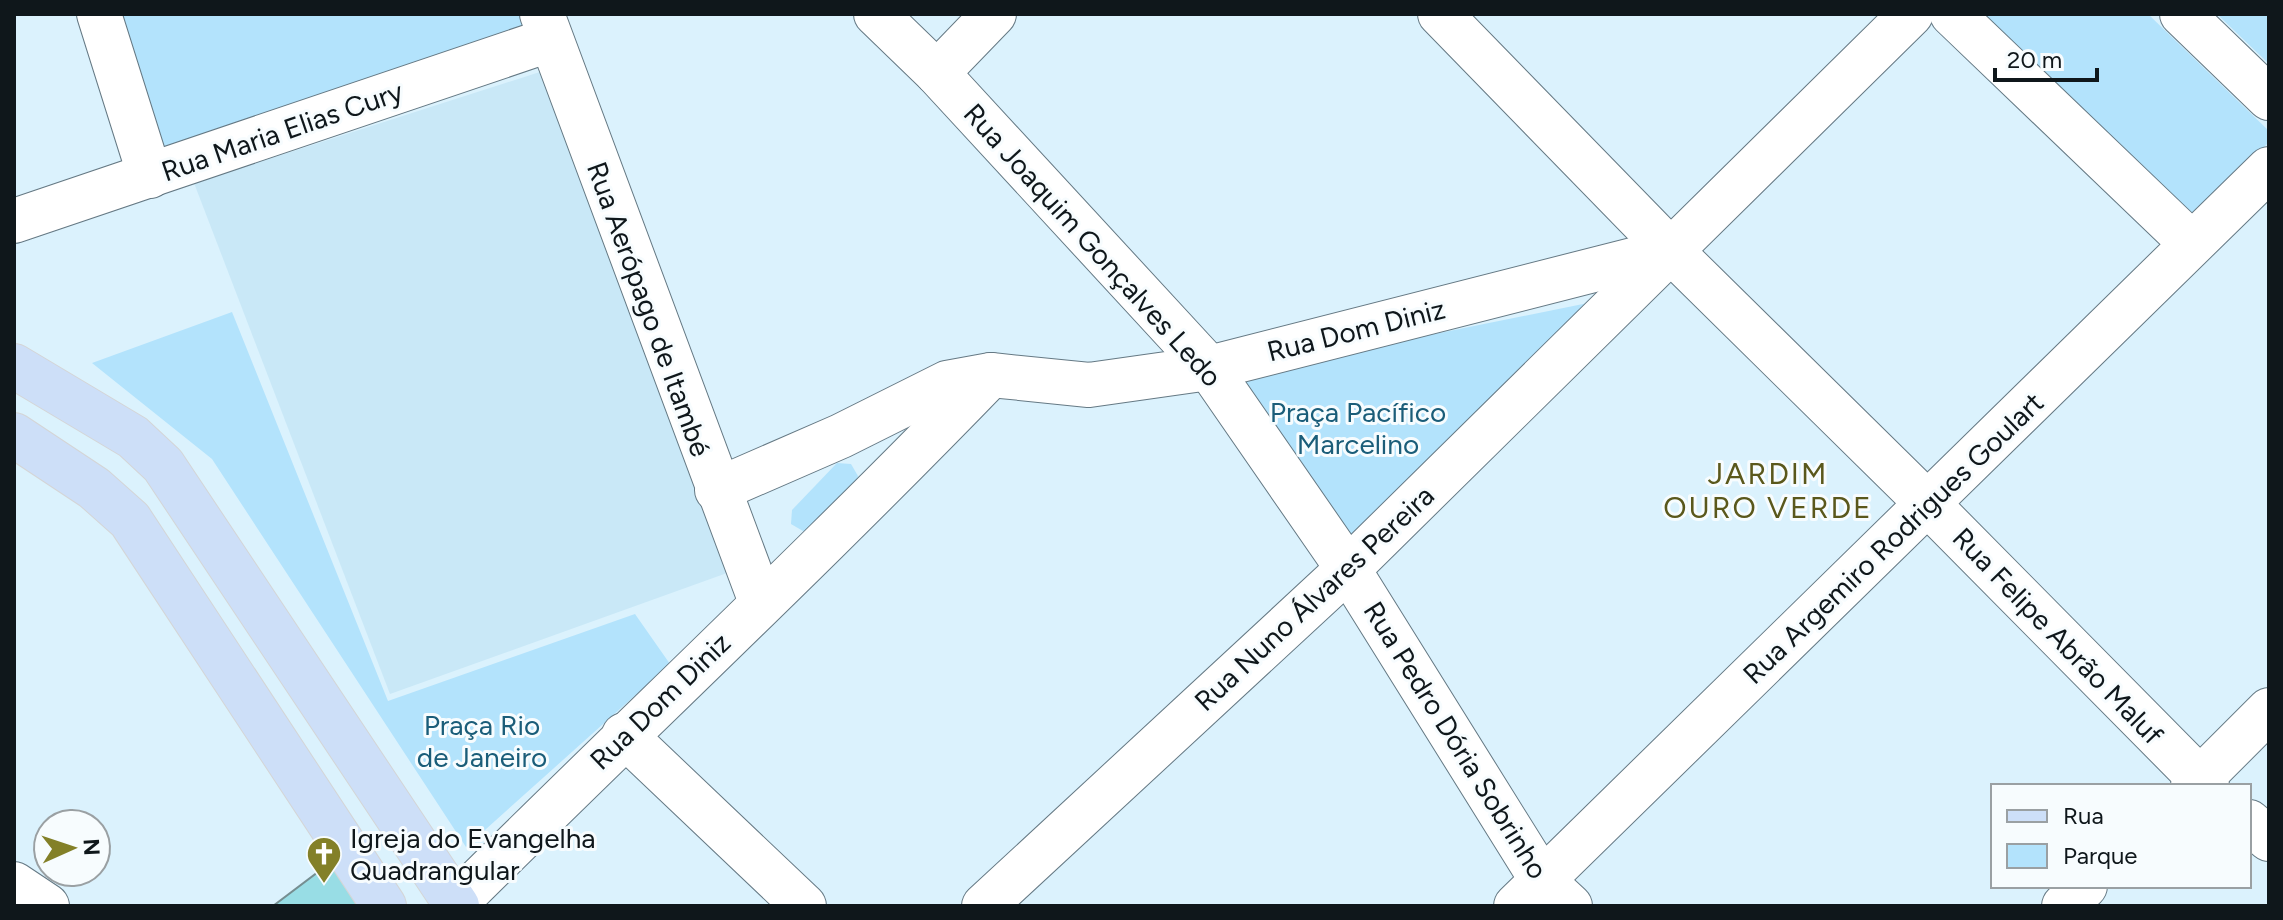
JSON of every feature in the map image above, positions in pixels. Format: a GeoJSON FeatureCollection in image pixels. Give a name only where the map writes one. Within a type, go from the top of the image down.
{"type":"FeatureCollection","features":[{"type":"Feature","properties":{"kind":"main road"},"geometry":{"type":"LineString","coordinates":[[14,366],[133,437],[163,465],[455,905]]}},
{"type":"Feature","properties":{"kind":"main road"},"geometry":{"type":"LineString","coordinates":[[14,435],[94,488],[130,520],[384,906]]}},
{"type":"Feature","properties":{"kind":"street"},"geometry":{"type":"LineString","coordinates":[[99,14],[150,176]]}},
{"type":"Feature","properties":{"kind":"street","name":"Rua Joaquim Gonçalves Ledo"},"geometry":{"type":"LineString","coordinates":[[876,14],[937,73],[1209,368],[1348,569]]}},
{"type":"Feature","properties":{"kind":"street"},"geometry":{"type":"LineString","coordinates":[[937,73],[994,14]]}},
{"type":"Feature","properties":{"kind":"street","name":"Rua Felipe Abrão Maluf"},"geometry":{"type":"LineString","coordinates":[[1440,14],[1671,251],[1929,505],[2200,784]]}},
{"type":"Feature","properties":{"kind":"street","name":"Rua Nuno Álvares Pereira"},"geometry":{"type":"LineString","coordinates":[[984,906],[1348,569],[1911,14]]}},
{"type":"Feature","properties":{"kind":"street"},"geometry":{"type":"LineString","coordinates":[[1952,14],[2191,243]]}},
{"type":"Feature","properties":{"kind":"street"},"geometry":{"type":"LineString","coordinates":[[2182,14],[2269,98]]}},
{"type":"Feature","properties":{"kind":"street","name":"Rua Maria Elias Cury"},"geometry":{"type":"LineString","coordinates":[[14,221],[150,176],[545,27]]}},
{"type":"Feature","properties":{"kind":"street","name":"Rua Aerópago de Itambé"},"geometry":{"type":"LineString","coordinates":[[545,27],[761,602]]}},
{"type":"Feature","properties":{"kind":"street","name":"Rua Argemiro Rodrigues Goulart"},"geometry":{"type":"LineString","coordinates":[[1543,897],[1929,505],[2269,169]]}},
{"type":"Feature","properties":{"kind":"street","name":"Rua Dom Diniz"},"geometry":{"type":"LineString","coordinates":[[717,490],[841,436],[947,383],[991,375],[1089,385],[1209,368],[1671,251]]}},
{"type":"Feature","properties":{"kind":"street","name":"Rua Dom Diniz"},"geometry":{"type":"LineString","coordinates":[[455,905],[624,735],[870,499],[991,375]]}},
{"type":"Feature","properties":{"kind":"street"},"geometry":{"type":"LineString","coordinates":[[841,436],[859,449],[871,469],[870,499]]}},
{"type":"Feature","properties":{"kind":"street","name":"Rua Pedro Dória Sobrinho"},"geometry":{"type":"LineString","coordinates":[[1348,569],[1543,897]]}},
{"type":"Feature","properties":{"kind":"street"},"geometry":{"type":"LineString","coordinates":[[2200,784],[2269,710]]}},
{"type":"Feature","properties":{"kind":"street"},"geometry":{"type":"LineString","coordinates":[[624,735],[804,906]]}},
{"type":"Feature","properties":{"kind":"street"},"geometry":{"type":"LineString","coordinates":[[2251,824],[2269,839]]}},
{"type":"Feature","properties":{"kind":"street"},"geometry":{"type":"LineString","coordinates":[[14,884],[47,906]]}},
{"type":"Feature","properties":{"kind":"street"},"geometry":{"type":"LineString","coordinates":[[2064,906],[2083,888]]}},
{"type":"Feature","properties":{"kind":"shaded area"},"geometry":{"type":"Polygon","coordinates":[[[546,70],[727,573],[390,694],[194,183],[546,70]]]}},
{"type":"Feature","properties":{"kind":"green space"},"geometry":{"type":"Polygon","coordinates":[[[116,14],[526,14],[533,36],[160,152],[116,14]]]}},
{"type":"Feature","properties":{"kind":"green space"},"geometry":{"type":"Polygon","coordinates":[[[1973,14],[2148,14],[2269,131],[2269,142],[2188,222],[1973,14]]]}},
{"type":"Feature","properties":{"kind":"green space"},"geometry":{"type":"Polygon","coordinates":[[[2217,14],[2269,14],[2269,64],[2217,14]]]}},
{"type":"Feature","properties":{"kind":"green space","name":"Praça Pacífico Marcelino"},"geometry":{"type":"Polygon","coordinates":[[[1588,303],[1349,550],[1227,376],[1588,303]]]}},
{"type":"Feature","properties":{"kind":"green space","name":"Praça Rio de Janeiro"},"geometry":{"type":"Polygon","coordinates":[[[232,312],[388,701],[635,614],[670,664],[466,847],[212,459],[92,363],[232,312]]]}},
{"type":"Feature","properties":{"kind":"green space"},"geometry":{"type":"Polygon","coordinates":[[[837,463],[851,464],[858,476],[856,483],[810,530],[803,531],[791,524],[792,510],[837,463]]]}},
{"type":"Feature","properties":{"kind":"building","name":"Igreja do Evangelha Quadrangular"},"geometry":{"type":"Polygon","coordinates":[[[330,863],[362,906],[273,906],[330,863]]]}},
{"type":"Feature","properties":{"kind":"place","name":"Igreja do Evangelha Quadrangular"},"geometry":{"type":"Point","coordinates":[324,885]}},
{"type":"Feature","properties":{"kind":"district","name":"JARDIM OURO VERDE"},"geometry":{"type":"Point","coordinates":[1768,490]}}]}
